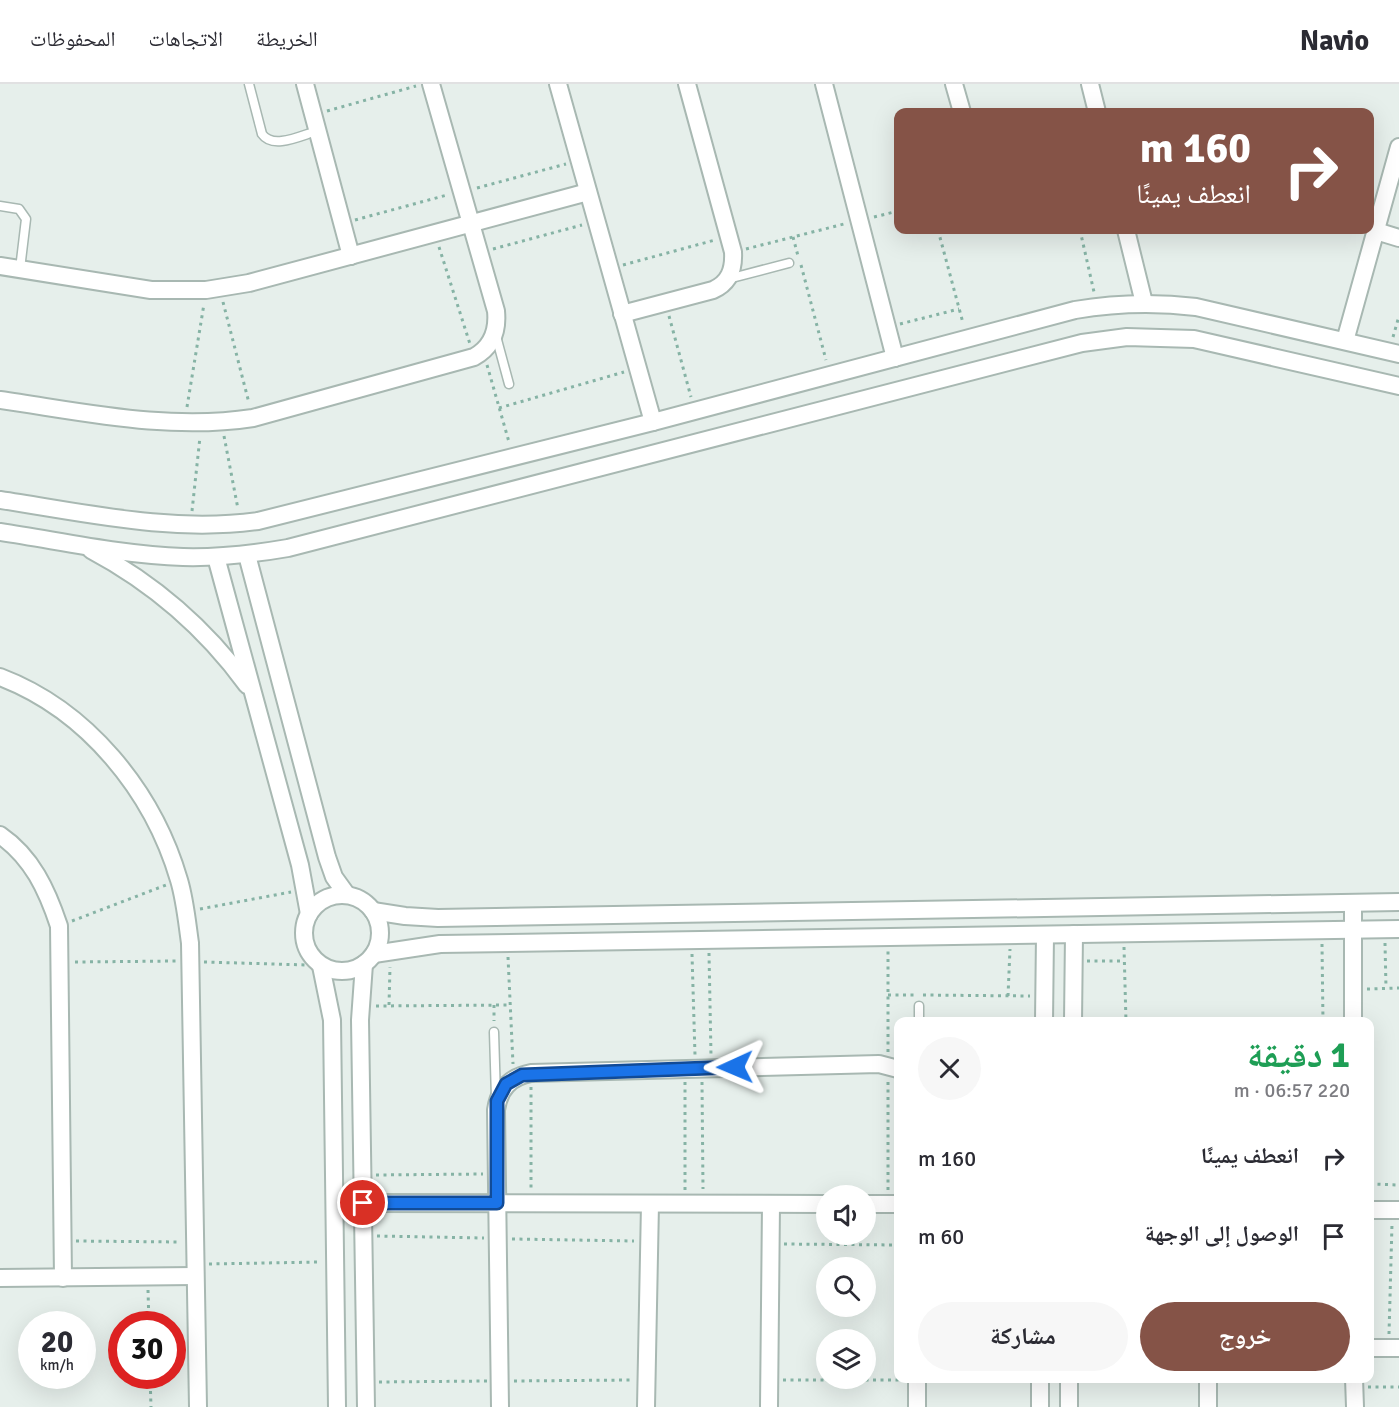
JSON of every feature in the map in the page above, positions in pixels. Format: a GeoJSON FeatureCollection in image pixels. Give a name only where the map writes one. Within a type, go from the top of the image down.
{"type":"FeatureCollection","features":[{"type":"Feature","properties":{"kind":"street"},"geometry":{"type":"LineString","coordinates":[[305,84],[351,256]]}},
{"type":"Feature","properties":{"kind":"street"},"geometry":{"type":"LineString","coordinates":[[0,400],[149,422],[201,424],[222,422],[253,418],[479,354],[495,333],[496,311],[431,84]]}},
{"type":"Feature","properties":{"kind":"street"},"geometry":{"type":"LineString","coordinates":[[558,84],[653,422]]}},
{"type":"Feature","properties":{"kind":"street"},"geometry":{"type":"LineString","coordinates":[[622,314],[722,286],[733,262],[731,244],[687,84]]}},
{"type":"Feature","properties":{"kind":"street"},"geometry":{"type":"LineString","coordinates":[[824,84],[894,358]]}},
{"type":"Feature","properties":{"kind":"street"},"geometry":{"type":"LineString","coordinates":[[954,84],[961,108]]}},
{"type":"Feature","properties":{"kind":"street"},"geometry":{"type":"LineString","coordinates":[[1090,84],[1096,108]]}},
{"type":"Feature","properties":{"kind":"street"},"geometry":{"type":"LineString","coordinates":[[1345,341],[1399,147]]}},
{"type":"Feature","properties":{"kind":"street"},"geometry":{"type":"LineString","coordinates":[[0,266],[151,290],[212,289],[249,283],[588,192]]}},
{"type":"Feature","properties":{"kind":"street"},"geometry":{"type":"LineString","coordinates":[[1376,231],[1399,238]]}},
{"type":"Feature","properties":{"kind":"street"},"geometry":{"type":"LineString","coordinates":[[1127,234],[1144,303]]}},
{"type":"Feature","properties":{"kind":"street"},"geometry":{"type":"LineString","coordinates":[[0,500],[151,523],[190,526],[240,523],[276,517],[1098,306],[1144,303],[1196,307],[1394,353]]}},
{"type":"Feature","properties":{"kind":"street"},"geometry":{"type":"LineString","coordinates":[[0,532],[149,555],[216,557],[248,555],[288,548],[1104,339],[1149,336],[1194,339],[1399,386]]}},
{"type":"Feature","properties":{"kind":"street"},"geometry":{"type":"LineString","coordinates":[[80,544],[130,573],[177,608],[218,649],[254,695]]}},
{"type":"Feature","properties":{"kind":"street"},"geometry":{"type":"LineString","coordinates":[[248,555],[327,857],[334,877],[347,895]]}},
{"type":"Feature","properties":{"kind":"street"},"geometry":{"type":"LineString","coordinates":[[216,557],[306,889],[309,914],[304,938],[310,954],[321,966],[332,1020],[337,1407]]}},
{"type":"Feature","properties":{"kind":"street"},"geometry":{"type":"LineString","coordinates":[[0,677],[23,686],[51,702],[99,743],[120,767],[145,802],[168,850],[179,880],[186,911],[190,952],[198,1407]]}},
{"type":"Feature","properties":{"kind":"street"},"geometry":{"type":"LineString","coordinates":[[0,835],[28,861],[48,891],[59,926],[63,1278]]}},
{"type":"Feature","properties":{"kind":"street"},"geometry":{"type":"LineString","coordinates":[[309,914],[325,898],[347,895],[362,900],[378,919],[380,937],[360,1006],[366,1407]]}},
{"type":"Feature","properties":{"kind":"street"},"geometry":{"type":"LineString","coordinates":[[373,911],[438,918],[1399,902]]}},
{"type":"Feature","properties":{"kind":"street"},"geometry":{"type":"LineString","coordinates":[[1353,903],[1353,1017]]}},
{"type":"Feature","properties":{"kind":"street"},"geometry":{"type":"LineString","coordinates":[[321,966],[338,971],[356,969],[376,956],[432,945],[1392,929]]}},
{"type":"Feature","properties":{"kind":"street"},"geometry":{"type":"LineString","coordinates":[[1044,1017],[1045,934]]}},
{"type":"Feature","properties":{"kind":"street"},"geometry":{"type":"LineString","coordinates":[[1073,1017],[1074,934]]}},
{"type":"Feature","properties":{"kind":"street"},"geometry":{"type":"LineString","coordinates":[[500,1407],[496,1110],[500,1092],[513,1078],[531,1073],[698,1068],[879,1065],[894,1067]]}},
{"type":"Feature","properties":{"kind":"street"},"geometry":{"type":"LineString","coordinates":[[363,1203],[816,1204]]}},
{"type":"Feature","properties":{"kind":"street"},"geometry":{"type":"LineString","coordinates":[[646,1407],[650,1204]]}},
{"type":"Feature","properties":{"kind":"street"},"geometry":{"type":"LineString","coordinates":[[769,1407],[771,1204]]}},
{"type":"Feature","properties":{"kind":"street"},"geometry":{"type":"LineString","coordinates":[[876,1204],[894,1204]]}},
{"type":"Feature","properties":{"kind":"street"},"geometry":{"type":"LineString","coordinates":[[1374,1210],[1396,1210]]}},
{"type":"Feature","properties":{"kind":"street"},"geometry":{"type":"LineString","coordinates":[[0,1278],[148,1277],[195,1270]]}},
{"type":"Feature","properties":{"kind":"street"},"geometry":{"type":"LineString","coordinates":[[1374,1348],[1394,1348]]}},
{"type":"Feature","properties":{"kind":"street"},"geometry":{"type":"LineString","coordinates":[[917,1383],[917,1407]]}},
{"type":"Feature","properties":{"kind":"street"},"geometry":{"type":"LineString","coordinates":[[1040,1383],[1040,1407]]}},
{"type":"Feature","properties":{"kind":"street"},"geometry":{"type":"LineString","coordinates":[[1069,1383],[1069,1407]]}},
{"type":"Feature","properties":{"kind":"street"},"geometry":{"type":"LineString","coordinates":[[1208,1383],[1208,1407]]}},
{"type":"Feature","properties":{"kind":"street"},"geometry":{"type":"LineString","coordinates":[[1354,1383],[1354,1407]]}},
{"type":"Feature","properties":{"kind":"lane"},"geometry":{"type":"LineString","coordinates":[[249,84],[262,134],[268,140],[276,142],[315,123]]}},
{"type":"Feature","properties":{"kind":"lane"},"geometry":{"type":"LineString","coordinates":[[0,206],[20,209],[26,219],[20,269]]}},
{"type":"Feature","properties":{"kind":"lane"},"geometry":{"type":"LineString","coordinates":[[727,279],[789,263]]}},
{"type":"Feature","properties":{"kind":"lane"},"geometry":{"type":"LineString","coordinates":[[495,333],[509,384]]}},
{"type":"Feature","properties":{"kind":"lane"},"geometry":{"type":"LineString","coordinates":[[919,1006],[919,1017]]}},
{"type":"Feature","properties":{"kind":"lane"},"geometry":{"type":"LineString","coordinates":[[495,1032],[496,1110]]}},
{"type":"Feature","properties":{"kind":"path"},"geometry":{"type":"LineString","coordinates":[[315,123],[424,84]]}},
{"type":"Feature","properties":{"kind":"path"},"geometry":{"type":"LineString","coordinates":[[342,223],[579,161]]}},
{"type":"Feature","properties":{"kind":"path"},"geometry":{"type":"LineString","coordinates":[[609,268],[731,244],[793,237],[894,212]]}},
{"type":"Feature","properties":{"kind":"path"},"geometry":{"type":"LineString","coordinates":[[480,253],[596,221]]}},
{"type":"Feature","properties":{"kind":"path"},"geometry":{"type":"LineString","coordinates":[[435,234],[499,408],[513,458]]}},
{"type":"Feature","properties":{"kind":"path"},"geometry":{"type":"LineString","coordinates":[[939,234],[967,339]]}},
{"type":"Feature","properties":{"kind":"path"},"geometry":{"type":"LineString","coordinates":[[1081,234],[1098,306]]}},
{"type":"Feature","properties":{"kind":"path"},"geometry":{"type":"LineString","coordinates":[[793,237],[830,375]]}},
{"type":"Feature","properties":{"kind":"path"},"geometry":{"type":"LineString","coordinates":[[212,289],[253,418]]}},
{"type":"Feature","properties":{"kind":"path"},"geometry":{"type":"LineString","coordinates":[[184,424],[212,289]]}},
{"type":"Feature","properties":{"kind":"path"},"geometry":{"type":"LineString","coordinates":[[665,303],[694,411]]}},
{"type":"Feature","properties":{"kind":"path"},"geometry":{"type":"LineString","coordinates":[[886,327],[959,309]]}},
{"type":"Feature","properties":{"kind":"path"},"geometry":{"type":"LineString","coordinates":[[1394,353],[1399,316]]}},
{"type":"Feature","properties":{"kind":"path"},"geometry":{"type":"LineString","coordinates":[[499,408],[638,369]]}},
{"type":"Feature","properties":{"kind":"path"},"geometry":{"type":"LineString","coordinates":[[222,422],[240,523]]}},
{"type":"Feature","properties":{"kind":"path"},"geometry":{"type":"LineString","coordinates":[[190,526],[201,424]]}},
{"type":"Feature","properties":{"kind":"path"},"geometry":{"type":"LineString","coordinates":[[59,926],[179,880]]}},
{"type":"Feature","properties":{"kind":"path"},"geometry":{"type":"LineString","coordinates":[[186,911],[306,889]]}},
{"type":"Feature","properties":{"kind":"path"},"geometry":{"type":"LineString","coordinates":[[1386,988],[1392,929]]}},
{"type":"Feature","properties":{"kind":"path"},"geometry":{"type":"LineString","coordinates":[[1322,930],[1323,1017]]}},
{"type":"Feature","properties":{"kind":"path"},"geometry":{"type":"LineString","coordinates":[[1123,933],[1125,1017]]}},
{"type":"Feature","properties":{"kind":"path"},"geometry":{"type":"LineString","coordinates":[[1008,996],[1010,935]]}},
{"type":"Feature","properties":{"kind":"path"},"geometry":{"type":"LineString","coordinates":[[700,940],[698,1068],[703,1203]]}},
{"type":"Feature","properties":{"kind":"path"},"geometry":{"type":"LineString","coordinates":[[685,1203],[698,1068],[700,940]]}},
{"type":"Feature","properties":{"kind":"path"},"geometry":{"type":"LineString","coordinates":[[507,943],[513,1078]]}},
{"type":"Feature","properties":{"kind":"path"},"geometry":{"type":"LineString","coordinates":[[376,956],[389,1006]]}},
{"type":"Feature","properties":{"kind":"path"},"geometry":{"type":"LineString","coordinates":[[1073,961],[1124,961]]}},
{"type":"Feature","properties":{"kind":"path"},"geometry":{"type":"LineString","coordinates":[[1353,989],[1399,988]]}},
{"type":"Feature","properties":{"kind":"path"},"geometry":{"type":"LineString","coordinates":[[888,995],[1044,996]]}},
{"type":"Feature","properties":{"kind":"path"},"geometry":{"type":"LineString","coordinates":[[494,1005],[495,1032]]}},
{"type":"Feature","properties":{"kind":"path"},"geometry":{"type":"LineString","coordinates":[[360,1006],[510,1005]]}},
{"type":"Feature","properties":{"kind":"path"},"geometry":{"type":"LineString","coordinates":[[531,1073],[531,1203]]}},
{"type":"Feature","properties":{"kind":"path"},"geometry":{"type":"LineString","coordinates":[[362,1175],[496,1174]]}},
{"type":"Feature","properties":{"kind":"path"},"geometry":{"type":"LineString","coordinates":[[1374,1184],[1399,1185]]}},
{"type":"Feature","properties":{"kind":"path"},"geometry":{"type":"LineString","coordinates":[[1394,1348],[1396,1210]]}},
{"type":"Feature","properties":{"kind":"path"},"geometry":{"type":"LineString","coordinates":[[62,1241],[195,1243]]}},
{"type":"Feature","properties":{"kind":"path"},"geometry":{"type":"LineString","coordinates":[[771,1243],[894,1245]]}},
{"type":"Feature","properties":{"kind":"path"},"geometry":{"type":"LineString","coordinates":[[195,1270],[335,1262]]}},
{"type":"Feature","properties":{"kind":"path"},"geometry":{"type":"LineString","coordinates":[[148,1277],[149,1311]]}},
{"type":"Feature","properties":{"kind":"path"},"geometry":{"type":"LineString","coordinates":[[1354,1383],[1399,1387]]}},
{"type":"Feature","properties":{"kind":"path"},"geometry":{"type":"LineString","coordinates":[[150,1389],[151,1407]]}},
{"type":"Feature","properties":{"kind":"route"},"geometry":{"type":"LineString","coordinates":[[363,1203],[497,1203],[497,1101],[500,1092],[513,1078],[531,1073],[735,1067]]}}]}
